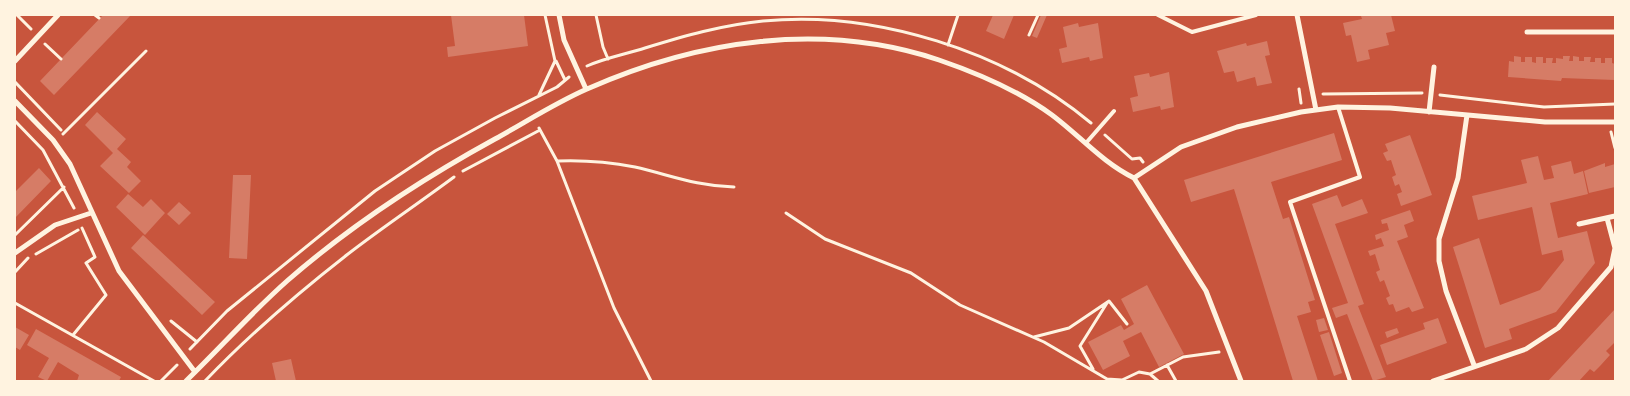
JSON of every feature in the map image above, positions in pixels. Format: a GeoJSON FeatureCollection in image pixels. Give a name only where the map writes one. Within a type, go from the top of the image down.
{"type":"FeatureCollection","features":[{"type":"Feature","properties":{"kind":"street"},"geometry":{"type":"LineString","coordinates":[[15,61],[58,15]]}},
{"type":"Feature","properties":{"kind":"street"},"geometry":{"type":"LineString","coordinates":[[559,15],[564,40],[576,71],[586,89]]}},
{"type":"Feature","properties":{"kind":"street"},"geometry":{"type":"LineString","coordinates":[[1297,15],[1316,110]]}},
{"type":"Feature","properties":{"kind":"street"},"geometry":{"type":"LineString","coordinates":[[1527,32],[1615,32]]}},
{"type":"Feature","properties":{"kind":"street"},"geometry":{"type":"LineString","coordinates":[[186,381],[288,280],[371,216],[456,160],[586,89],[673,56],[763,40],[851,40],[893,48],[938,60],[984,78],[1049,113],[1118,170],[1134,178],[1206,291],[1241,381]]}},
{"type":"Feature","properties":{"kind":"street"},"geometry":{"type":"LineString","coordinates":[[1429,112],[1434,68]]}},
{"type":"Feature","properties":{"kind":"street"},"geometry":{"type":"LineString","coordinates":[[15,101],[53,140],[70,164],[90,213],[119,272],[195,372]]}},
{"type":"Feature","properties":{"kind":"street"},"geometry":{"type":"LineString","coordinates":[[1134,178],[1181,147],[1237,127],[1316,110],[1390,108],[1545,122],[1612,122]]}},
{"type":"Feature","properties":{"kind":"street"},"geometry":{"type":"LineString","coordinates":[[1467,115],[1458,178],[1439,239],[1439,261],[1446,291],[1474,365]]}},
{"type":"Feature","properties":{"kind":"street"},"geometry":{"type":"LineString","coordinates":[[15,253],[55,226],[90,213]]}},
{"type":"Feature","properties":{"kind":"street"},"geometry":{"type":"LineString","coordinates":[[1578,224],[1615,216]]}},
{"type":"Feature","properties":{"kind":"street"},"geometry":{"type":"LineString","coordinates":[[1432,381],[1474,365],[1526,349],[1558,328],[1611,267],[1615,248],[1606,218]]}},
{"type":"Feature","properties":{"kind":"lane"},"geometry":{"type":"LineString","coordinates":[[1158,15],[1192,32],[1256,15]]}},
{"type":"Feature","properties":{"kind":"lane"},"geometry":{"type":"LineString","coordinates":[[1338,108],[1360,177],[1290,202],[1350,381]]}},
{"type":"Feature","properties":{"kind":"lane"},"geometry":{"type":"LineString","coordinates":[[1086,143],[1114,111]]}},
{"type":"Feature","properties":{"kind":"path"},"geometry":{"type":"LineString","coordinates":[[95,15],[99,18]]}},
{"type":"Feature","properties":{"kind":"path"},"geometry":{"type":"LineString","coordinates":[[545,15],[555,61],[564,80]]}},
{"type":"Feature","properties":{"kind":"path"},"geometry":{"type":"LineString","coordinates":[[596,15],[608,60]]}},
{"type":"Feature","properties":{"kind":"path"},"geometry":{"type":"LineString","coordinates":[[948,45],[958,15]]}},
{"type":"Feature","properties":{"kind":"path"},"geometry":{"type":"LineString","coordinates":[[1029,35],[1038,15]]}},
{"type":"Feature","properties":{"kind":"path"},"geometry":{"type":"LineString","coordinates":[[557,87],[576,71],[698,31],[795,17],[893,29],[979,56],[1034,83],[1074,109],[1132,159],[1140,158],[1149,167]]}},
{"type":"Feature","properties":{"kind":"path"},"geometry":{"type":"LineString","coordinates":[[63,134],[146,51]]}},
{"type":"Feature","properties":{"kind":"path"},"geometry":{"type":"LineString","coordinates":[[538,96],[555,61]]}},
{"type":"Feature","properties":{"kind":"path"},"geometry":{"type":"LineString","coordinates":[[1301,100],[1313,95],[1408,92],[1544,107],[1615,104]]}},
{"type":"Feature","properties":{"kind":"path"},"geometry":{"type":"LineString","coordinates":[[535,116],[540,130],[557,161],[614,308],[651,381]]}},
{"type":"Feature","properties":{"kind":"path"},"geometry":{"type":"LineString","coordinates":[[15,120],[43,150],[64,187],[15,235]]}},
{"type":"Feature","properties":{"kind":"path"},"geometry":{"type":"LineString","coordinates":[[1612,122],[1615,148]]}},
{"type":"Feature","properties":{"kind":"path"},"geometry":{"type":"LineString","coordinates":[[205,381],[234,351],[274,315],[348,254],[456,175],[540,130]]}},
{"type":"Feature","properties":{"kind":"path"},"geometry":{"type":"LineString","coordinates":[[557,161],[587,160],[614,163],[693,184],[734,187]]}},
{"type":"Feature","properties":{"kind":"path"},"geometry":{"type":"LineString","coordinates":[[786,213],[825,239],[889,262],[911,273],[960,305],[1067,353],[1114,380],[1122,380],[1139,372],[1150,374],[1158,381]]}},
{"type":"Feature","properties":{"kind":"path"},"geometry":{"type":"LineString","coordinates":[[73,335],[106,295],[86,263],[95,256],[82,228]]}},
{"type":"Feature","properties":{"kind":"path"},"geometry":{"type":"LineString","coordinates":[[1033,337],[1069,328],[1109,300]]}},
{"type":"Feature","properties":{"kind":"path"},"geometry":{"type":"LineString","coordinates":[[1109,300],[1127,324]]}},
{"type":"Feature","properties":{"kind":"path"},"geometry":{"type":"LineString","coordinates":[[1093,369],[1080,346],[1109,300]]}},
{"type":"Feature","properties":{"kind":"path"},"geometry":{"type":"LineString","coordinates":[[15,303],[154,381]]}},
{"type":"Feature","properties":{"kind":"path"},"geometry":{"type":"LineString","coordinates":[[1150,374],[1183,357],[1229,351]]}},
{"type":"Feature","properties":{"kind":"path"},"geometry":{"type":"LineString","coordinates":[[1167,364],[1176,381]]}},
{"type":"Feature","properties":{"kind":"building"},"geometry":{"type":"Polygon","coordinates":[[[103,15],[131,15],[54,95],[40,81],[103,15]]]}},
{"type":"Feature","properties":{"kind":"building"},"geometry":{"type":"Polygon","coordinates":[[[451,15],[524,15],[528,46],[448,57],[447,47],[455,46],[451,15]]]}},
{"type":"Feature","properties":{"kind":"building"},"geometry":{"type":"Polygon","coordinates":[[[993,15],[1014,15],[1004,39],[986,31],[993,15]]]}},
{"type":"Feature","properties":{"kind":"building"},"geometry":{"type":"Polygon","coordinates":[[[1041,15],[1047,15],[1037,38],[1032,36],[1041,15]]]}},
{"type":"Feature","properties":{"kind":"building"},"geometry":{"type":"Polygon","coordinates":[[[1391,15],[1395,31],[1386,33],[1389,45],[1368,50],[1370,59],[1357,62],[1351,35],[1346,36],[1343,23],[1362,19],[1361,16],[1391,15]]]}},
{"type":"Feature","properties":{"kind":"building"},"geometry":{"type":"Polygon","coordinates":[[[1078,23],[1079,27],[1098,23],[1103,58],[1090,61],[1089,57],[1062,63],[1059,49],[1067,47],[1063,27],[1078,23]]]}},
{"type":"Feature","properties":{"kind":"building"},"geometry":{"type":"Polygon","coordinates":[[[1267,41],[1270,55],[1265,56],[1272,83],[1257,86],[1255,77],[1237,82],[1234,71],[1224,73],[1217,51],[1246,43],[1247,46],[1267,41]]]}},
{"type":"Feature","properties":{"kind":"building"},"geometry":{"type":"Polygon","coordinates":[[[1514,56],[1521,57],[1521,62],[1525,62],[1525,57],[1532,57],[1532,62],[1536,63],[1536,57],[1543,57],[1543,63],[1546,63],[1546,58],[1553,58],[1552,63],[1556,63],[1556,58],[1563,59],[1563,56],[1570,56],[1569,61],[1573,61],[1573,56],[1579,57],[1579,61],[1584,61],[1584,57],[1591,57],[1590,62],[1595,62],[1595,58],[1601,58],[1601,63],[1605,63],[1605,58],[1612,58],[1612,63],[1615,64],[1615,80],[1562,78],[1561,81],[1508,77],[1509,61],[1514,62],[1514,56]]]}},
{"type":"Feature","properties":{"kind":"building"},"geometry":{"type":"Polygon","coordinates":[[[1169,72],[1174,107],[1161,110],[1160,106],[1133,112],[1130,98],[1138,96],[1134,76],[1149,73],[1150,77],[1169,72]]]}},
{"type":"Feature","properties":{"kind":"building"},"geometry":{"type":"Polygon","coordinates":[[[97,112],[126,139],[117,149],[131,162],[127,167],[141,181],[129,193],[100,166],[113,153],[85,125],[97,112]]]}},
{"type":"Feature","properties":{"kind":"building"},"geometry":{"type":"Polygon","coordinates":[[[1334,133],[1342,160],[1271,182],[1283,219],[1289,217],[1315,300],[1308,302],[1311,312],[1297,316],[1318,381],[1293,381],[1234,189],[1191,202],[1184,180],[1334,133]]]}},
{"type":"Feature","properties":{"kind":"building"},"geometry":{"type":"Polygon","coordinates":[[[1410,135],[1432,195],[1401,206],[1397,194],[1402,192],[1399,184],[1395,186],[1392,177],[1396,175],[1391,160],[1387,161],[1383,153],[1388,151],[1385,144],[1410,135]]]}},
{"type":"Feature","properties":{"kind":"building"},"geometry":{"type":"Polygon","coordinates":[[[1538,156],[1544,180],[1554,178],[1551,166],[1571,161],[1574,174],[1583,171],[1588,194],[1550,203],[1558,238],[1587,231],[1595,263],[1556,312],[1509,329],[1512,339],[1485,348],[1453,247],[1479,238],[1500,305],[1540,290],[1564,260],[1562,250],[1542,255],[1532,207],[1478,220],[1472,196],[1527,183],[1521,160],[1538,156]]]}},
{"type":"Feature","properties":{"kind":"building"},"geometry":{"type":"Polygon","coordinates":[[[1605,163],[1605,167],[1615,164],[1615,187],[1589,193],[1584,171],[1605,163]]]}},
{"type":"Feature","properties":{"kind":"building"},"geometry":{"type":"Polygon","coordinates":[[[39,168],[51,181],[15,218],[15,192],[39,168]]]}},
{"type":"Feature","properties":{"kind":"building"},"geometry":{"type":"Polygon","coordinates":[[[233,175],[251,175],[247,259],[229,258],[233,175]]]}},
{"type":"Feature","properties":{"kind":"building"},"geometry":{"type":"Polygon","coordinates":[[[128,194],[143,207],[151,199],[165,213],[145,235],[116,207],[128,194]]]}},
{"type":"Feature","properties":{"kind":"building"},"geometry":{"type":"Polygon","coordinates":[[[1337,195],[1342,207],[1362,199],[1368,213],[1335,224],[1364,304],[1358,306],[1386,377],[1373,381],[1347,314],[1336,318],[1332,308],[1348,303],[1312,204],[1337,195]]]}},
{"type":"Feature","properties":{"kind":"building"},"geometry":{"type":"Polygon","coordinates":[[[179,202],[191,213],[179,225],[167,214],[179,202]]]}},
{"type":"Feature","properties":{"kind":"building"},"geometry":{"type":"Polygon","coordinates":[[[1410,210],[1414,221],[1404,225],[1408,237],[1397,241],[1424,308],[1412,312],[1409,307],[1396,312],[1393,304],[1389,305],[1386,298],[1390,296],[1384,280],[1380,282],[1376,272],[1380,270],[1375,254],[1370,256],[1368,251],[1384,246],[1381,238],[1376,240],[1375,235],[1389,230],[1387,223],[1382,224],[1381,220],[1410,210]]]}},
{"type":"Feature","properties":{"kind":"building"},"geometry":{"type":"Polygon","coordinates":[[[143,235],[215,302],[202,315],[131,248],[143,235]]]}},
{"type":"Feature","properties":{"kind":"building"},"geometry":{"type":"Polygon","coordinates":[[[1147,285],[1184,354],[1159,367],[1141,332],[1123,341],[1130,356],[1103,370],[1088,342],[1121,325],[1124,330],[1134,324],[1121,299],[1147,285]]]}},
{"type":"Feature","properties":{"kind":"building"},"geometry":{"type":"Polygon","coordinates":[[[1615,309],[1615,342],[1606,351],[1610,355],[1600,366],[1594,372],[1590,369],[1579,381],[1548,381],[1615,309]]]}},
{"type":"Feature","properties":{"kind":"building"},"geometry":{"type":"Polygon","coordinates":[[[1324,318],[1328,330],[1319,332],[1316,320],[1324,318]]]}},
{"type":"Feature","properties":{"kind":"building"},"geometry":{"type":"Polygon","coordinates":[[[1438,318],[1447,343],[1387,365],[1380,345],[1425,329],[1423,323],[1438,318]]]}},
{"type":"Feature","properties":{"kind":"building"},"geometry":{"type":"Polygon","coordinates":[[[15,327],[29,335],[20,350],[15,347],[15,327]]]}},
{"type":"Feature","properties":{"kind":"building"},"geometry":{"type":"Polygon","coordinates":[[[1397,328],[1399,333],[1387,338],[1385,332],[1397,328]]]}},
{"type":"Feature","properties":{"kind":"building"},"geometry":{"type":"Polygon","coordinates":[[[36,329],[121,377],[119,381],[77,381],[79,375],[58,362],[47,381],[38,377],[49,358],[27,345],[36,329]]]}},
{"type":"Feature","properties":{"kind":"building"},"geometry":{"type":"Polygon","coordinates":[[[1329,332],[1342,373],[1334,376],[1320,335],[1329,332]]]}},
{"type":"Feature","properties":{"kind":"building"},"geometry":{"type":"Polygon","coordinates":[[[291,359],[296,381],[276,381],[272,363],[291,359]]]}}]}
